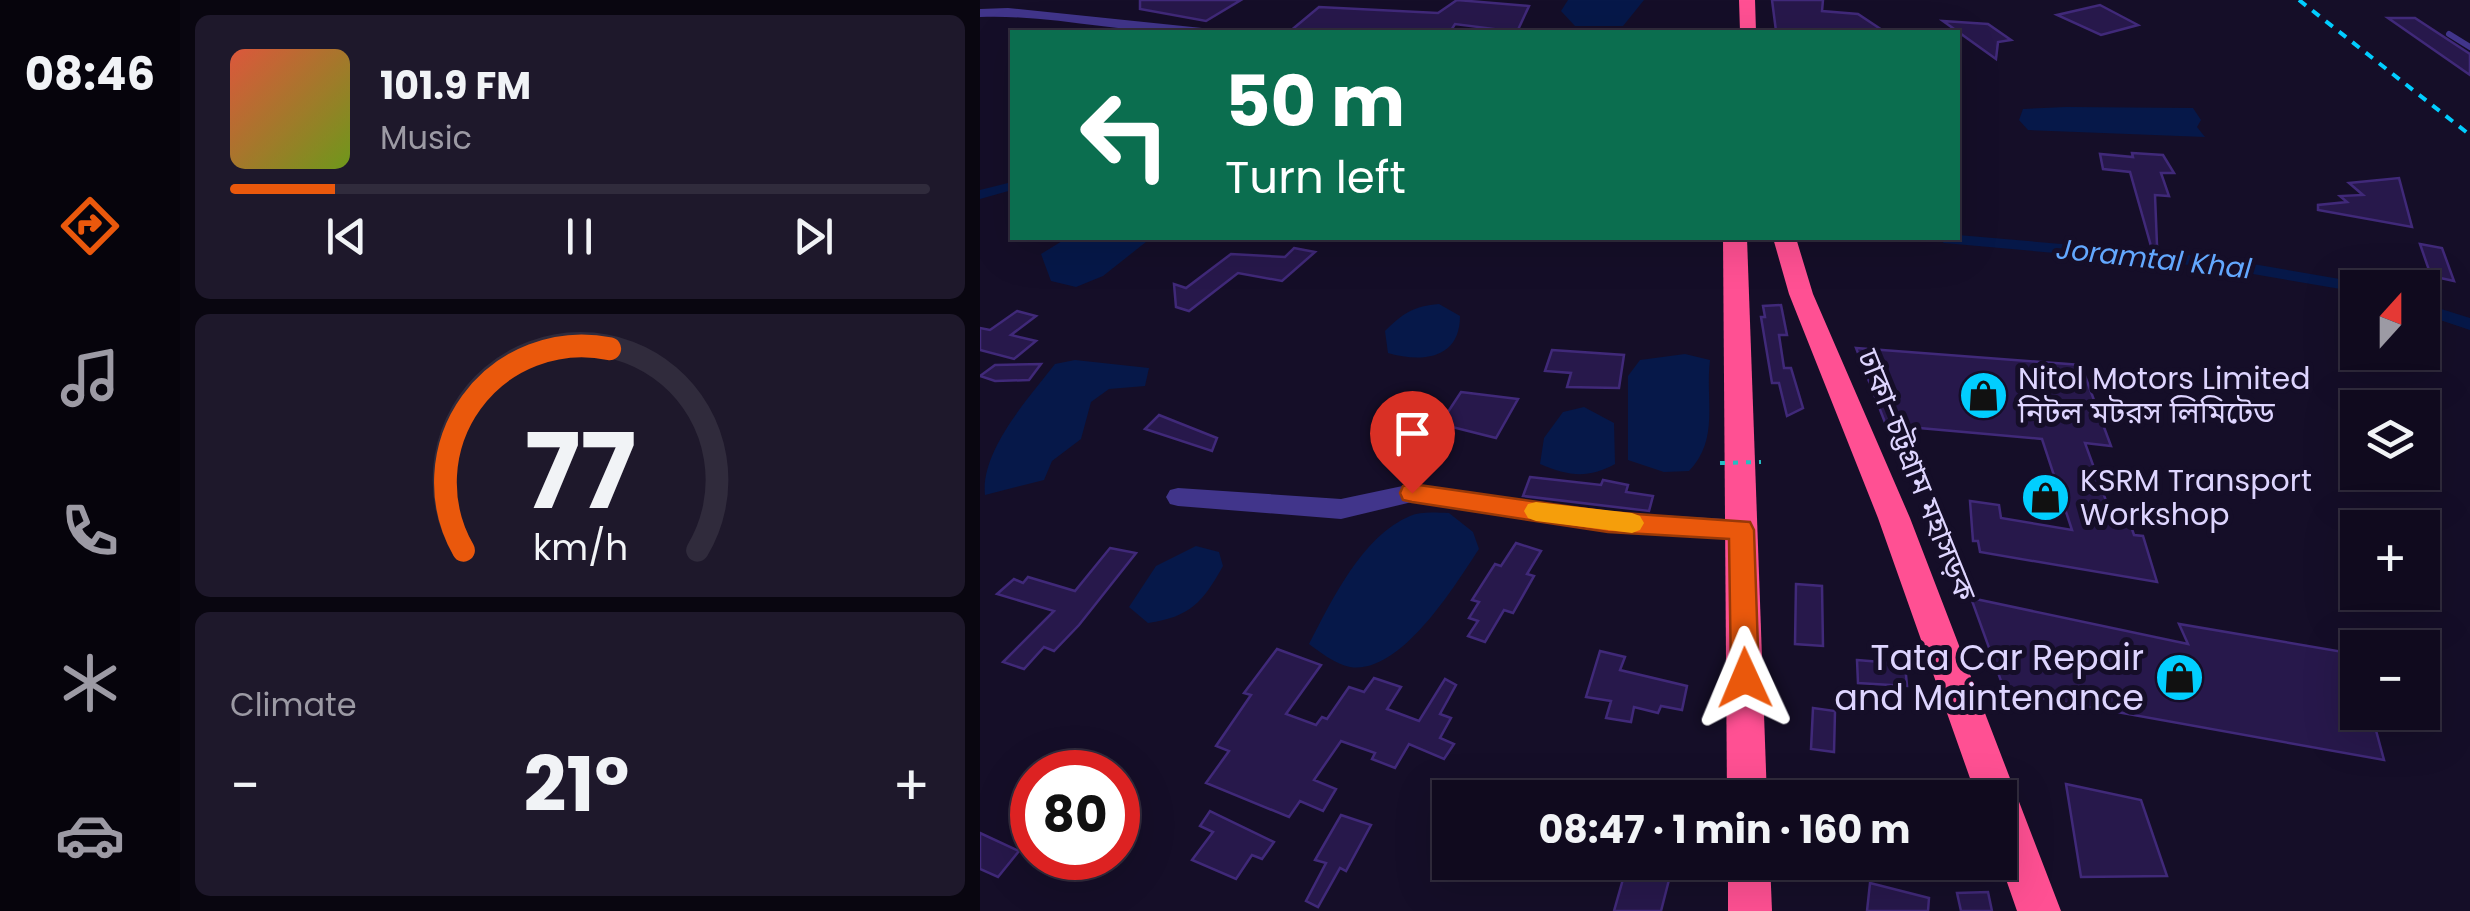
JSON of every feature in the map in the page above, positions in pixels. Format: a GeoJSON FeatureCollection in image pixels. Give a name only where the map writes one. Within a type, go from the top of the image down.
{"type":"FeatureCollection","features":[{"type":"Feature","properties":{"kind":"highway"},"geometry":{"type":"LineString","coordinates":[[1730,0],[1730,30]]}},
{"type":"Feature","properties":{"kind":"highway"},"geometry":{"type":"LineString","coordinates":[[1748,0],[1748,30]]}},
{"type":"Feature","properties":{"kind":"highway"},"geometry":{"type":"LineString","coordinates":[[1735,240],[1748,780]]}},
{"type":"Feature","properties":{"kind":"highway","name":"ঢাকা-চট্টগ্রাম মহাসড়ক"},"geometry":{"type":"LineString","coordinates":[[1784,240],[1801,294],[1894,518],[1990,780]]}},
{"type":"Feature","properties":{"kind":"highway"},"geometry":{"type":"LineString","coordinates":[[2017,853],[2038,911]]}},
{"type":"Feature","properties":{"kind":"highway"},"geometry":{"type":"LineString","coordinates":[[1749,880],[1750,911]]}},
{"type":"Feature","properties":{"kind":"street"},"geometry":{"type":"LineString","coordinates":[[980,13],[1008,12],[1183,30]]}},
{"type":"Feature","properties":{"kind":"street"},"geometry":{"type":"LineString","coordinates":[[1178,496],[1341,509],[1412,493],[1608,522],[1742,530]]}},
{"type":"Feature","properties":{"kind":"lane"},"geometry":{"type":"LineString","coordinates":[[2450,34],[2470,47]]}},
{"type":"Feature","properties":{"kind":"path"},"geometry":{"type":"LineString","coordinates":[[1720,462],[1761,462]]}},
{"type":"Feature","properties":{"kind":"water"},"geometry":{"type":"Polygon","coordinates":[[[1568,0],[1644,0],[1623,26],[1575,26],[1561,11],[1568,0]]]}},
{"type":"Feature","properties":{"kind":"water"},"geometry":{"type":"Polygon","coordinates":[[[2193,108],[2201,120],[2197,127],[2205,137],[2028,130],[2019,120],[2023,109],[2193,108]]]}},
{"type":"Feature","properties":{"kind":"water"},"geometry":{"type":"Polygon","coordinates":[[[1064,240],[1148,240],[1103,276],[1076,287],[1051,281],[1041,254],[1064,240]]]}},
{"type":"Feature","properties":{"kind":"water"},"geometry":{"type":"Polygon","coordinates":[[[1439,304],[1460,316],[1454,341],[1446,349],[1426,357],[1388,353],[1385,331],[1391,325],[1416,309],[1439,304]]]}},
{"type":"Feature","properties":{"kind":"water"},"geometry":{"type":"Polygon","coordinates":[[[1685,354],[1710,360],[1708,432],[1699,459],[1689,471],[1664,472],[1628,460],[1628,376],[1640,360],[1685,354]]]}},
{"type":"Feature","properties":{"kind":"water"},"geometry":{"type":"Polygon","coordinates":[[[1075,360],[1149,368],[1145,386],[1109,389],[1091,402],[1081,439],[1052,461],[1044,480],[985,495],[991,460],[1021,407],[1055,364],[1075,360]]]}},
{"type":"Feature","properties":{"kind":"water"},"geometry":{"type":"Polygon","coordinates":[[[1584,407],[1614,423],[1615,464],[1578,474],[1540,464],[1544,438],[1563,412],[1584,407]]]}},
{"type":"Feature","properties":{"kind":"water"},"geometry":{"type":"Polygon","coordinates":[[[1449,513],[1473,532],[1479,549],[1441,604],[1407,643],[1369,666],[1350,667],[1333,661],[1309,644],[1350,571],[1377,538],[1414,514],[1449,513]]]}},
{"type":"Feature","properties":{"kind":"water"},"geometry":{"type":"Polygon","coordinates":[[[1196,546],[1219,552],[1223,566],[1216,579],[1185,612],[1148,623],[1129,607],[1156,566],[1196,546]]]}},
{"type":"Feature","properties":{"kind":"building"},"geometry":{"type":"Polygon","coordinates":[[[1140,0],[1241,0],[1206,21],[1140,9],[1140,0]]]}},
{"type":"Feature","properties":{"kind":"building"},"geometry":{"type":"Polygon","coordinates":[[[1457,0],[1529,6],[1518,30],[1455,24],[1451,30],[1291,30],[1319,7],[1438,13],[1457,0]]]}},
{"type":"Feature","properties":{"kind":"building"},"geometry":{"type":"Polygon","coordinates":[[[1772,0],[1823,0],[1822,11],[1858,14],[1882,30],[1776,30],[1772,0]]]}},
{"type":"Feature","properties":{"kind":"building"},"geometry":{"type":"Polygon","coordinates":[[[2100,5],[2138,25],[2101,35],[2057,15],[2100,5]]]}},
{"type":"Feature","properties":{"kind":"building"},"geometry":{"type":"Polygon","coordinates":[[[2388,18],[2415,18],[2470,54],[2470,75],[2388,18]]]}},
{"type":"Feature","properties":{"kind":"building"},"geometry":{"type":"Polygon","coordinates":[[[1943,21],[1988,24],[2011,40],[1998,42],[1996,59],[1943,21]]]}},
{"type":"Feature","properties":{"kind":"building"},"geometry":{"type":"Polygon","coordinates":[[[2132,153],[2163,155],[2174,173],[2161,173],[2169,196],[2155,195],[2157,245],[2151,246],[2130,172],[2103,169],[2100,154],[2133,157],[2132,153]]]}},
{"type":"Feature","properties":{"kind":"building"},"geometry":{"type":"Polygon","coordinates":[[[2399,178],[2412,227],[2318,210],[2318,205],[2347,202],[2340,196],[2363,195],[2349,183],[2399,178]]]}},
{"type":"Feature","properties":{"kind":"building"},"geometry":{"type":"Polygon","coordinates":[[[2420,244],[2442,248],[2454,281],[2440,278],[2440,270],[2429,270],[2420,244]]]}},
{"type":"Feature","properties":{"kind":"building"},"geometry":{"type":"Polygon","coordinates":[[[1294,248],[1315,252],[1282,281],[1238,273],[1189,311],[1176,307],[1174,284],[1186,288],[1231,254],[1285,257],[1294,248]]]}},
{"type":"Feature","properties":{"kind":"building"},"geometry":{"type":"Polygon","coordinates":[[[1781,305],[1787,335],[1779,335],[1784,368],[1791,368],[1803,408],[1787,416],[1779,383],[1772,383],[1761,317],[1765,317],[1763,306],[1781,305]]]}},
{"type":"Feature","properties":{"kind":"building"},"geometry":{"type":"Polygon","coordinates":[[[1017,311],[1036,316],[1011,335],[1036,341],[1014,359],[980,350],[980,328],[990,330],[1017,311]]]}},
{"type":"Feature","properties":{"kind":"building","name":"Nitol Motors Limited নিটল মটরস লিমিটেড"},"geometry":{"type":"Polygon","coordinates":[[[1856,348],[2081,365],[2111,446],[2085,443],[2113,520],[2129,520],[2134,535],[2143,536],[2157,582],[1980,552],[1978,541],[1973,541],[1970,501],[1999,505],[2001,518],[2072,530],[2042,439],[1886,425],[1856,348]]]}},
{"type":"Feature","properties":{"kind":"building"},"geometry":{"type":"Polygon","coordinates":[[[1552,350],[1624,355],[1619,388],[1567,387],[1571,373],[1545,371],[1552,350]]]}},
{"type":"Feature","properties":{"kind":"building"},"geometry":{"type":"Polygon","coordinates":[[[1041,364],[1029,380],[995,381],[980,376],[995,365],[1041,364]]]}},
{"type":"Feature","properties":{"kind":"building"},"geometry":{"type":"Polygon","coordinates":[[[1461,392],[1518,399],[1496,438],[1440,424],[1461,392]]]}},
{"type":"Feature","properties":{"kind":"building"},"geometry":{"type":"Polygon","coordinates":[[[1159,415],[1217,438],[1212,451],[1145,429],[1159,415]]]}},
{"type":"Feature","properties":{"kind":"building"},"geometry":{"type":"Polygon","coordinates":[[[1530,477],[1601,485],[1603,480],[1628,485],[1626,492],[1653,496],[1649,511],[1523,496],[1530,477]]]}},
{"type":"Feature","properties":{"kind":"building"},"geometry":{"type":"Polygon","coordinates":[[[1516,543],[1541,551],[1527,574],[1534,576],[1513,613],[1504,610],[1485,642],[1468,636],[1478,621],[1469,618],[1479,602],[1472,600],[1495,564],[1501,566],[1516,543]]]}},
{"type":"Feature","properties":{"kind":"building"},"geometry":{"type":"Polygon","coordinates":[[[1110,548],[1136,553],[1079,625],[1054,651],[1044,647],[1024,669],[1003,662],[1054,611],[997,594],[1014,579],[1023,583],[1028,577],[1075,591],[1110,548]]]}},
{"type":"Feature","properties":{"kind":"building"},"geometry":{"type":"Polygon","coordinates":[[[1796,584],[1822,586],[1823,646],[1795,644],[1796,584]]]}},
{"type":"Feature","properties":{"kind":"building","name":"Tata Car Repair and Maintenance"},"geometry":{"type":"Polygon","coordinates":[[[1971,598],[2188,644],[2179,624],[2340,651],[2340,730],[2376,730],[2384,760],[2005,692],[1971,598]]]}},
{"type":"Feature","properties":{"kind":"building"},"geometry":{"type":"Polygon","coordinates":[[[1277,649],[1321,665],[1286,714],[1316,725],[1322,717],[1327,719],[1349,687],[1364,692],[1374,678],[1401,687],[1387,709],[1419,721],[1445,679],[1456,685],[1440,714],[1451,718],[1440,738],[1454,744],[1444,759],[1409,744],[1395,768],[1372,759],[1375,753],[1341,741],[1314,780],[1336,789],[1323,811],[1300,801],[1289,817],[1206,783],[1229,751],[1216,746],[1251,695],[1244,693],[1277,649]]]}},
{"type":"Feature","properties":{"kind":"building"},"geometry":{"type":"Polygon","coordinates":[[[1600,651],[1625,657],[1620,670],[1687,686],[1682,710],[1661,706],[1658,713],[1634,707],[1631,722],[1606,718],[1611,701],[1586,697],[1600,651]]]}},
{"type":"Feature","properties":{"kind":"building"},"geometry":{"type":"Polygon","coordinates":[[[1857,660],[1905,664],[1907,686],[1858,683],[1857,660]]]}},
{"type":"Feature","properties":{"kind":"building"},"geometry":{"type":"Polygon","coordinates":[[[1813,708],[1835,711],[1834,752],[1811,749],[1813,708]]]}},
{"type":"Feature","properties":{"kind":"building"},"geometry":{"type":"Polygon","coordinates":[[[2066,784],[2141,800],[2167,876],[2081,877],[2066,784]]]}},
{"type":"Feature","properties":{"kind":"building"},"geometry":{"type":"Polygon","coordinates":[[[1210,811],[1274,842],[1262,859],[1252,855],[1236,879],[1192,860],[1213,832],[1200,826],[1210,811]]]}},
{"type":"Feature","properties":{"kind":"building"},"geometry":{"type":"Polygon","coordinates":[[[1341,815],[1371,825],[1346,871],[1340,868],[1318,907],[1306,901],[1326,863],[1315,860],[1341,815]]]}},
{"type":"Feature","properties":{"kind":"building"},"geometry":{"type":"Polygon","coordinates":[[[980,833],[1010,847],[1010,862],[998,877],[980,869],[980,833]]]}},
{"type":"Feature","properties":{"kind":"building"},"geometry":{"type":"Polygon","coordinates":[[[1623,880],[1669,880],[1661,911],[1614,911],[1623,880]]]}},
{"type":"Feature","properties":{"kind":"building"},"geometry":{"type":"Polygon","coordinates":[[[1870,883],[1929,898],[1928,911],[1867,911],[1870,883]]]}},
{"type":"Feature","properties":{"kind":"building"},"geometry":{"type":"Polygon","coordinates":[[[1988,892],[1992,911],[1961,911],[1957,893],[1988,892]]]}},
{"type":"Feature","properties":{"kind":"waterway"},"geometry":{"type":"LineString","coordinates":[[980,195],[1010,187]]}},
{"type":"Feature","properties":{"kind":"waterway","name":"Joramtal Khal"},"geometry":{"type":"LineString","coordinates":[[1960,239],[2212,262],[2340,284]]}},
{"type":"Feature","properties":{"kind":"waterway","name":"Joramtal Khal"},"geometry":{"type":"LineString","coordinates":[[2440,314],[2470,324]]}},
{"type":"Feature","properties":{"kind":"railway"},"geometry":{"type":"LineString","coordinates":[[2299,0],[2470,135]]}},
{"type":"Feature","properties":{"kind":"slow traffic"},"geometry":{"type":"LineString","coordinates":[[1536,511],[1632,523]]}},
{"type":"Feature","properties":{"kind":"place","name":"Nitol Motors Limited নিটল মটরস লিমিটেড"},"geometry":{"type":"Point","coordinates":[1983,395]}},
{"type":"Feature","properties":{"kind":"place","name":"KSRM Transport Workshop"},"geometry":{"type":"Point","coordinates":[2045,497]}},
{"type":"Feature","properties":{"kind":"place","name":"Tata Car Repair and Maintenance"},"geometry":{"type":"Point","coordinates":[2179,677]}},
{"type":"Feature","properties":{"kind":"route"},"geometry":{"type":"LineString","coordinates":[[1412,493],[1608,522],[1742,530],[1745,678]]}}]}
